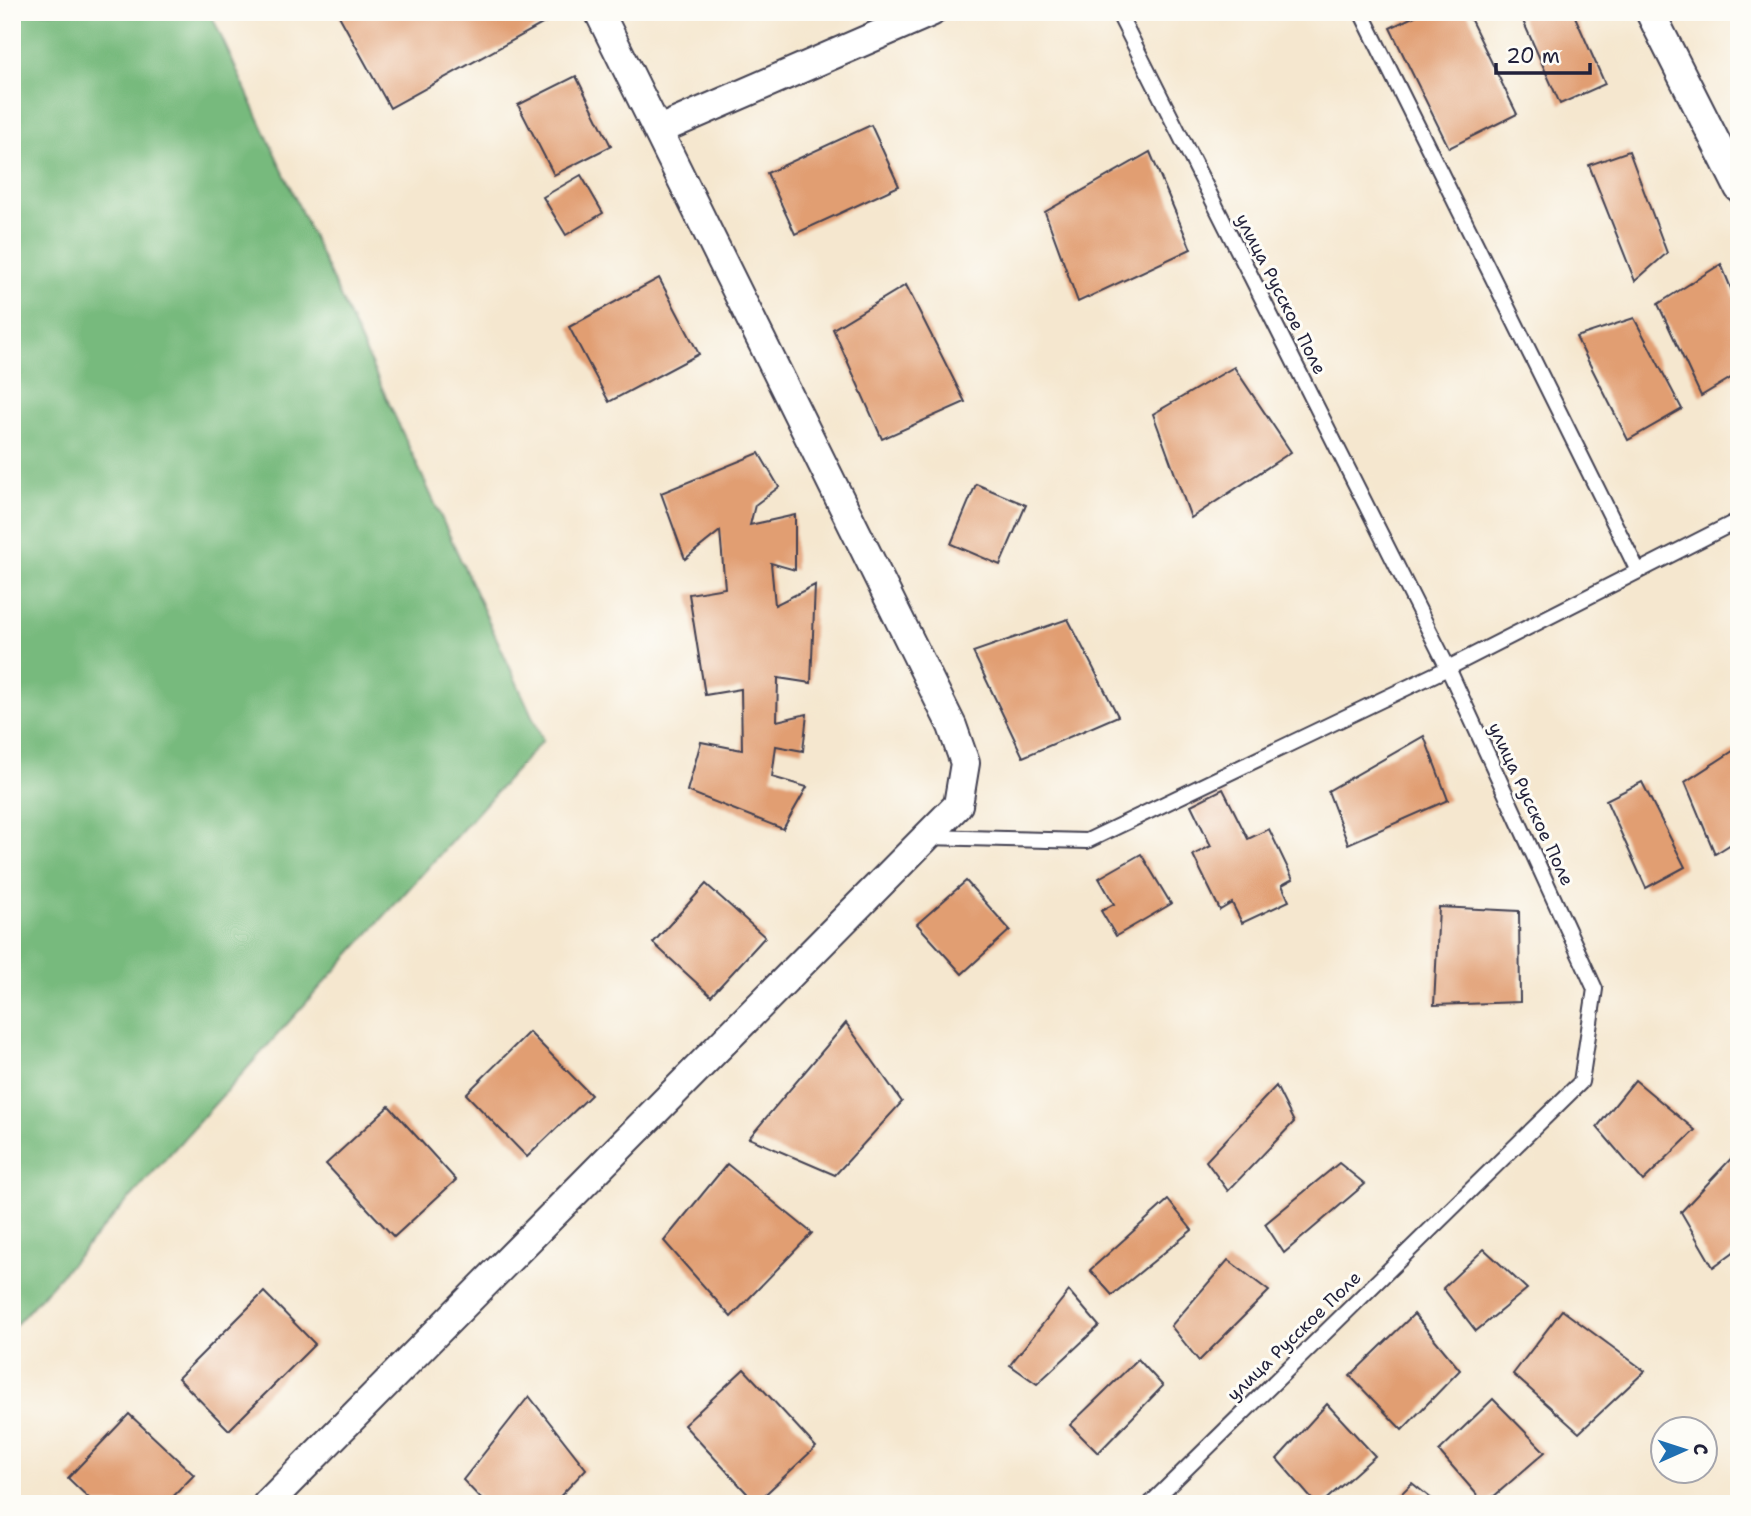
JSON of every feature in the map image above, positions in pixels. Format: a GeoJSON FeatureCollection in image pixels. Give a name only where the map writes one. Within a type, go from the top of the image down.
{"type":"FeatureCollection","features":[{"type":"Feature","properties":{"kind":"street"},"geometry":{"type":"LineString","coordinates":[[267,1504],[958,805],[965,764],[952,726],[599,12]]}},
{"type":"Feature","properties":{"kind":"street"},"geometry":{"type":"LineString","coordinates":[[659,130],[931,12]]}},
{"type":"Feature","properties":{"kind":"street"},"geometry":{"type":"LineString","coordinates":[[1650,12],[1739,188]]}},
{"type":"Feature","properties":{"kind":"lane","name":"улица Русское Поле"},"geometry":{"type":"LineString","coordinates":[[1118,12],[1448,668],[1595,989],[1581,1082],[1150,1504]]}},
{"type":"Feature","properties":{"kind":"lane"},"geometry":{"type":"LineString","coordinates":[[1363,16],[1638,571]]}},
{"type":"Feature","properties":{"kind":"lane"},"geometry":{"type":"LineString","coordinates":[[926,837],[1087,841],[1448,668],[1739,520]]}},
{"type":"Feature","properties":{"kind":"green space"},"geometry":{"type":"Polygon","coordinates":[[[12,12],[210,12],[543,740],[12,1329],[12,12]]]}},
{"type":"Feature","properties":{"kind":"building"},"geometry":{"type":"Polygon","coordinates":[[[337,12],[564,12],[390,108],[337,12]]]}},
{"type":"Feature","properties":{"kind":"building"},"geometry":{"type":"Polygon","coordinates":[[[1423,12],[1467,12],[1517,114],[1449,148],[1390,28],[1423,12]]]}},
{"type":"Feature","properties":{"kind":"building"},"geometry":{"type":"Polygon","coordinates":[[[1519,12],[1573,12],[1605,84],[1560,104],[1519,12]]]}},
{"type":"Feature","properties":{"kind":"building"},"geometry":{"type":"Polygon","coordinates":[[[576,76],[611,146],[554,175],[518,105],[576,76]]]}},
{"type":"Feature","properties":{"kind":"building"},"geometry":{"type":"Polygon","coordinates":[[[871,125],[899,186],[795,234],[767,173],[871,125]]]}},
{"type":"Feature","properties":{"kind":"building"},"geometry":{"type":"Polygon","coordinates":[[[1629,151],[1667,253],[1635,281],[1589,165],[1629,151]]]}},
{"type":"Feature","properties":{"kind":"building"},"geometry":{"type":"Polygon","coordinates":[[[1150,152],[1191,249],[1078,302],[1045,212],[1150,152]]]}},
{"type":"Feature","properties":{"kind":"building"},"geometry":{"type":"Polygon","coordinates":[[[581,175],[603,213],[566,235],[543,197],[581,175]]]}},
{"type":"Feature","properties":{"kind":"building"},"geometry":{"type":"Polygon","coordinates":[[[1721,264],[1739,308],[1739,373],[1701,396],[1658,304],[1721,264]]]}},
{"type":"Feature","properties":{"kind":"building"},"geometry":{"type":"Polygon","coordinates":[[[659,278],[699,354],[609,402],[569,327],[659,278]]]}},
{"type":"Feature","properties":{"kind":"building"},"geometry":{"type":"Polygon","coordinates":[[[906,285],[965,402],[882,439],[833,329],[906,285]]]}},
{"type":"Feature","properties":{"kind":"building"},"geometry":{"type":"Polygon","coordinates":[[[1634,318],[1682,409],[1628,440],[1576,337],[1634,318]]]}},
{"type":"Feature","properties":{"kind":"building"},"geometry":{"type":"Polygon","coordinates":[[[1234,367],[1291,452],[1191,518],[1153,414],[1234,367]]]}},
{"type":"Feature","properties":{"kind":"building"},"geometry":{"type":"Polygon","coordinates":[[[759,453],[779,487],[755,505],[750,525],[795,515],[795,570],[771,563],[775,605],[815,585],[811,683],[778,678],[777,721],[807,714],[803,751],[776,746],[772,777],[807,787],[783,829],[687,791],[701,742],[742,750],[741,689],[705,695],[689,594],[725,588],[720,531],[685,559],[661,493],[759,453]]]}},
{"type":"Feature","properties":{"kind":"building"},"geometry":{"type":"Polygon","coordinates":[[[976,484],[1026,505],[1000,565],[951,544],[976,484]]]}},
{"type":"Feature","properties":{"kind":"building"},"geometry":{"type":"Polygon","coordinates":[[[1068,619],[1118,716],[1023,757],[973,652],[1068,619]]]}},
{"type":"Feature","properties":{"kind":"building"},"geometry":{"type":"Polygon","coordinates":[[[1424,736],[1448,800],[1348,844],[1328,791],[1424,736]]]}},
{"type":"Feature","properties":{"kind":"building"},"geometry":{"type":"Polygon","coordinates":[[[1739,747],[1739,839],[1715,854],[1685,782],[1739,747]]]}},
{"type":"Feature","properties":{"kind":"building"},"geometry":{"type":"Polygon","coordinates":[[[1642,782],[1685,867],[1646,888],[1606,800],[1642,782]]]}},
{"type":"Feature","properties":{"kind":"building"},"geometry":{"type":"Polygon","coordinates":[[[1223,789],[1248,839],[1269,829],[1293,879],[1282,885],[1289,901],[1242,923],[1232,903],[1220,910],[1193,855],[1211,846],[1191,805],[1223,789]]]}},
{"type":"Feature","properties":{"kind":"building"},"geometry":{"type":"Polygon","coordinates":[[[1141,854],[1171,904],[1116,936],[1101,911],[1114,904],[1099,878],[1141,854]]]}},
{"type":"Feature","properties":{"kind":"building"},"geometry":{"type":"Polygon","coordinates":[[[966,881],[1010,930],[962,974],[917,924],[966,881]]]}},
{"type":"Feature","properties":{"kind":"building"},"geometry":{"type":"Polygon","coordinates":[[[706,884],[765,937],[711,996],[653,943],[706,884]]]}},
{"type":"Feature","properties":{"kind":"building"},"geometry":{"type":"Polygon","coordinates":[[[1439,907],[1519,911],[1520,1002],[1434,1005],[1439,907]]]}},
{"type":"Feature","properties":{"kind":"building"},"geometry":{"type":"Polygon","coordinates":[[[846,1023],[902,1102],[835,1175],[749,1138],[846,1023]]]}},
{"type":"Feature","properties":{"kind":"building"},"geometry":{"type":"Polygon","coordinates":[[[529,1032],[591,1095],[527,1157],[466,1094],[529,1032]]]}},
{"type":"Feature","properties":{"kind":"building"},"geometry":{"type":"Polygon","coordinates":[[[1635,1080],[1695,1130],[1643,1181],[1597,1127],[1635,1080]]]}},
{"type":"Feature","properties":{"kind":"building"},"geometry":{"type":"Polygon","coordinates":[[[1276,1086],[1294,1122],[1228,1191],[1206,1161],[1276,1086]]]}},
{"type":"Feature","properties":{"kind":"building"},"geometry":{"type":"Polygon","coordinates":[[[389,1106],[456,1180],[394,1237],[326,1164],[389,1106]]]}},
{"type":"Feature","properties":{"kind":"building"},"geometry":{"type":"Polygon","coordinates":[[[1739,1150],[1739,1248],[1713,1267],[1681,1212],[1739,1150]]]}},
{"type":"Feature","properties":{"kind":"building"},"geometry":{"type":"Polygon","coordinates":[[[1339,1163],[1365,1184],[1284,1253],[1265,1224],[1339,1163]]]}},
{"type":"Feature","properties":{"kind":"building"},"geometry":{"type":"Polygon","coordinates":[[[727,1164],[812,1233],[731,1317],[664,1241],[727,1164]]]}},
{"type":"Feature","properties":{"kind":"building"},"geometry":{"type":"Polygon","coordinates":[[[1168,1200],[1192,1230],[1112,1295],[1090,1270],[1168,1200]]]}},
{"type":"Feature","properties":{"kind":"building"},"geometry":{"type":"Polygon","coordinates":[[[1484,1249],[1527,1289],[1476,1331],[1443,1288],[1484,1249]]]}},
{"type":"Feature","properties":{"kind":"building"},"geometry":{"type":"Polygon","coordinates":[[[1228,1260],[1269,1291],[1199,1361],[1171,1326],[1228,1260]]]}},
{"type":"Feature","properties":{"kind":"building"},"geometry":{"type":"Polygon","coordinates":[[[1069,1291],[1099,1326],[1037,1384],[1010,1365],[1069,1291]]]}},
{"type":"Feature","properties":{"kind":"building"},"geometry":{"type":"Polygon","coordinates":[[[264,1292],[315,1344],[229,1430],[178,1378],[264,1292]]]}},
{"type":"Feature","properties":{"kind":"building"},"geometry":{"type":"Polygon","coordinates":[[[1562,1310],[1645,1371],[1579,1433],[1513,1374],[1562,1310]]]}},
{"type":"Feature","properties":{"kind":"building"},"geometry":{"type":"Polygon","coordinates":[[[1414,1314],[1460,1370],[1402,1430],[1350,1376],[1414,1314]]]}},
{"type":"Feature","properties":{"kind":"building"},"geometry":{"type":"Polygon","coordinates":[[[1138,1359],[1163,1386],[1098,1453],[1070,1425],[1138,1359]]]}},
{"type":"Feature","properties":{"kind":"building"},"geometry":{"type":"Polygon","coordinates":[[[744,1369],[816,1447],[756,1503],[684,1425],[744,1369]]]}},
{"type":"Feature","properties":{"kind":"building"},"geometry":{"type":"Polygon","coordinates":[[[529,1396],[586,1469],[553,1504],[486,1504],[463,1480],[529,1396]]]}},
{"type":"Feature","properties":{"kind":"building"},"geometry":{"type":"Polygon","coordinates":[[[1493,1399],[1545,1452],[1485,1504],[1439,1451],[1493,1399]]]}},
{"type":"Feature","properties":{"kind":"building"},"geometry":{"type":"Polygon","coordinates":[[[1327,1404],[1375,1456],[1321,1504],[1316,1504],[1277,1459],[1327,1404]]]}},
{"type":"Feature","properties":{"kind":"building"},"geometry":{"type":"Polygon","coordinates":[[[129,1414],[194,1475],[166,1504],[95,1504],[68,1478],[129,1414]]]}},
{"type":"Feature","properties":{"kind":"building"},"geometry":{"type":"Polygon","coordinates":[[[1412,1483],[1438,1504],[1391,1504],[1412,1483]]]}}]}
